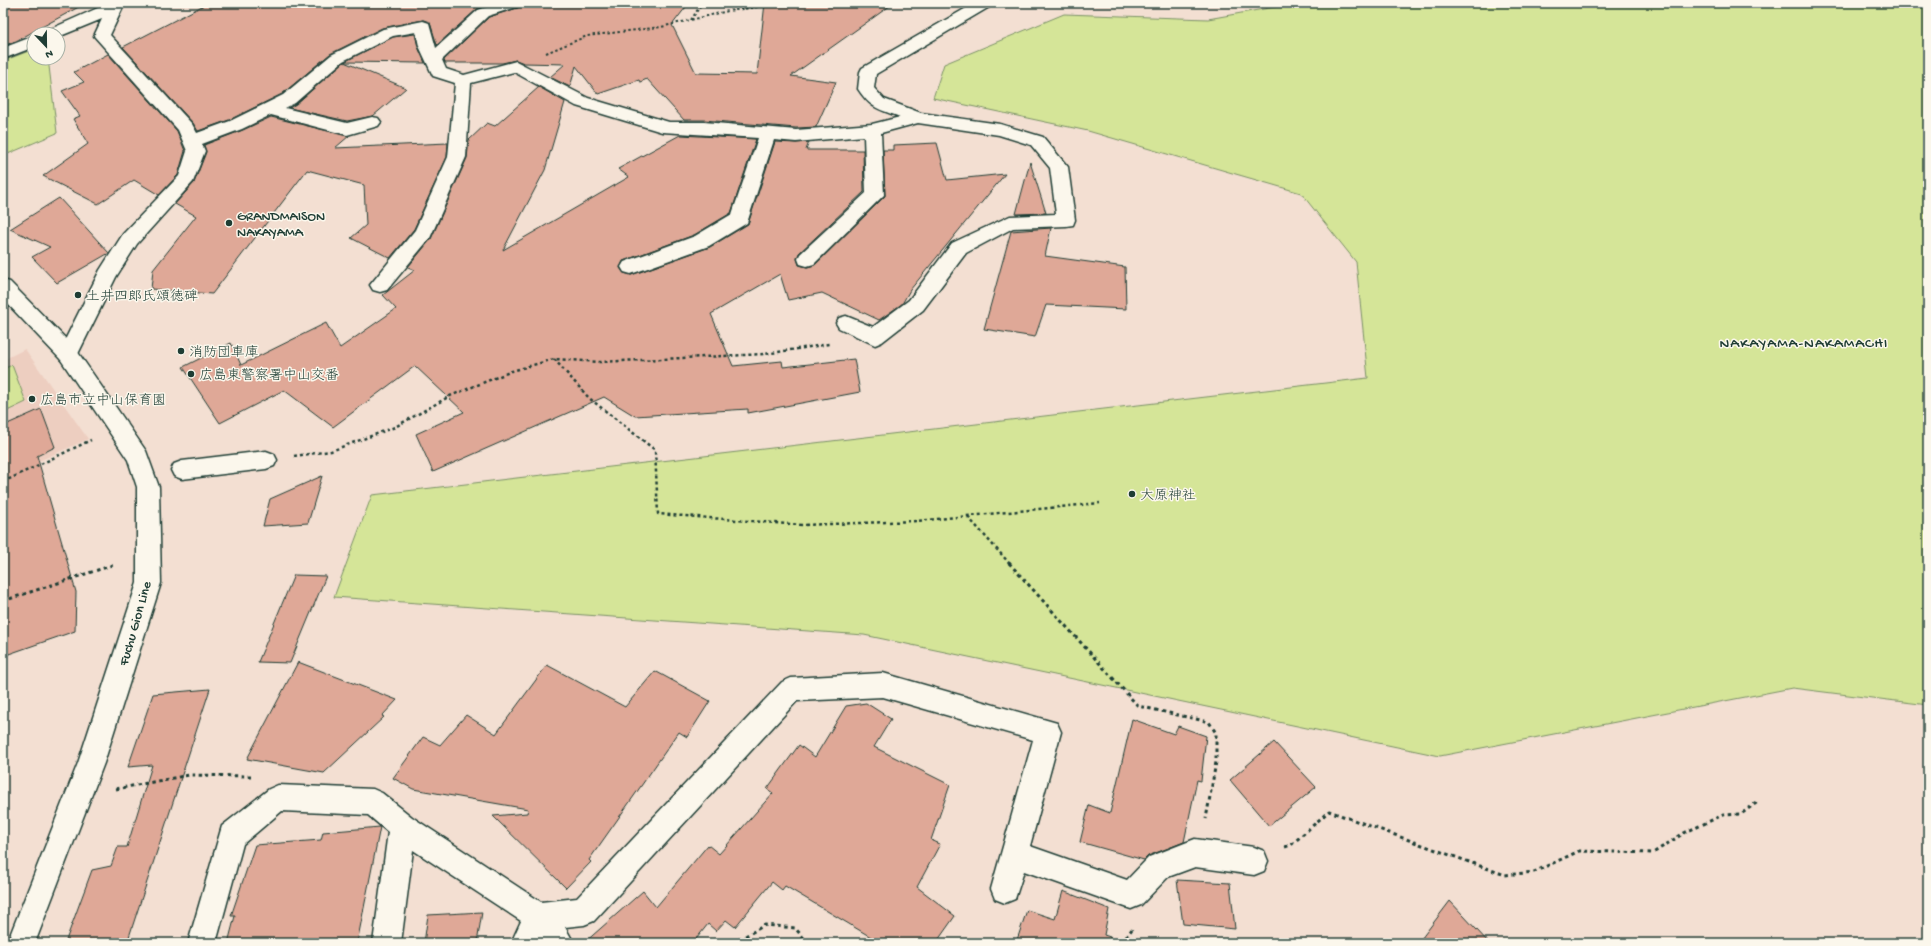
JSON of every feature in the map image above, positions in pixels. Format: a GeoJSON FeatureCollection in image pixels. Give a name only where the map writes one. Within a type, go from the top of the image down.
{"type":"FeatureCollection","features":[{"type":"Feature","properties":{"kind":"street"},"geometry":{"type":"LineString","coordinates":[[433,59],[483,13],[515,3]]}},
{"type":"Feature","properties":{"kind":"street"},"geometry":{"type":"LineString","coordinates":[[846,323],[875,337],[916,305],[959,248],[1010,222],[1066,220],[1059,167],[1037,141],[1000,130],[918,118],[878,104],[866,89],[868,72],[986,3]]}},
{"type":"Feature","properties":{"kind":"street"},"geometry":{"type":"LineString","coordinates":[[66,28],[115,6]]}},
{"type":"Feature","properties":{"kind":"street"},"geometry":{"type":"LineString","coordinates":[[68,354],[107,275],[130,239],[187,178],[196,151],[186,128],[102,36],[115,6]]}},
{"type":"Feature","properties":{"kind":"street"},"geometry":{"type":"LineString","coordinates":[[192,141],[236,125],[289,99],[337,58],[389,32],[423,26],[427,46],[439,72],[463,80],[516,66],[582,102],[668,128],[704,128],[796,136],[872,130],[918,118]]}},
{"type":"Feature","properties":{"kind":"street"},"geometry":{"type":"LineString","coordinates":[[3,54],[26,44]]}},
{"type":"Feature","properties":{"kind":"street"},"geometry":{"type":"LineString","coordinates":[[380,285],[423,232],[457,157],[463,80]]}},
{"type":"Feature","properties":{"kind":"street"},"geometry":{"type":"LineString","coordinates":[[269,109],[347,129],[372,122]]}},
{"type":"Feature","properties":{"kind":"street"},"geometry":{"type":"LineString","coordinates":[[807,259],[875,195],[872,130]]}},
{"type":"Feature","properties":{"kind":"street"},"geometry":{"type":"LineString","coordinates":[[631,267],[702,241],[740,218],[768,133]]}},
{"type":"Feature","properties":{"kind":"street","name":"Fuchu Gion Line"},"geometry":{"type":"LineString","coordinates":[[3,287],[68,354],[138,458],[148,488],[148,583],[91,763],[21,943]]}},
{"type":"Feature","properties":{"kind":"street"},"geometry":{"type":"LineString","coordinates":[[182,470],[266,460]]}},
{"type":"Feature","properties":{"kind":"street"},"geometry":{"type":"LineString","coordinates":[[538,916],[584,911],[791,690],[882,685],[1048,732],[1004,889]]}},
{"type":"Feature","properties":{"kind":"street"},"geometry":{"type":"LineString","coordinates":[[202,943],[232,836],[278,798],[373,802],[402,827],[538,916],[560,943]]}},
{"type":"Feature","properties":{"kind":"street"},"geometry":{"type":"LineString","coordinates":[[387,943],[402,827]]}},
{"type":"Feature","properties":{"kind":"street"},"geometry":{"type":"LineString","coordinates":[[1015,854],[1131,895],[1159,867],[1195,853],[1200,855],[1254,862]]}},
{"type":"Feature","properties":{"kind":"street"},"geometry":{"type":"LineString","coordinates":[[526,943],[538,916]]}},
{"type":"Feature","properties":{"kind":"path"},"geometry":{"type":"LineString","coordinates":[[690,20],[702,3]]}},
{"type":"Feature","properties":{"kind":"path"},"geometry":{"type":"LineString","coordinates":[[516,66],[587,36],[661,27],[728,11],[757,7],[761,3]]}},
{"type":"Feature","properties":{"kind":"path"},"geometry":{"type":"LineString","coordinates":[[266,460],[331,451],[394,427],[450,396],[512,371],[554,359],[600,362],[765,354],[875,337]]}},
{"type":"Feature","properties":{"kind":"path"},"geometry":{"type":"LineString","coordinates":[[554,359],[589,398],[655,450],[658,514],[802,525],[918,521],[1100,503]]}},
{"type":"Feature","properties":{"kind":"path"},"geometry":{"type":"LineString","coordinates":[[3,482],[97,438]]}},
{"type":"Feature","properties":{"kind":"path"},"geometry":{"type":"LineString","coordinates":[[968,517],[1138,706],[1209,722],[1216,733],[1216,762],[1200,855]]}},
{"type":"Feature","properties":{"kind":"path"},"geometry":{"type":"LineString","coordinates":[[3,601],[116,564]]}},
{"type":"Feature","properties":{"kind":"path"},"geometry":{"type":"LineString","coordinates":[[113,790],[189,775],[256,776]]}},
{"type":"Feature","properties":{"kind":"path"},"geometry":{"type":"LineString","coordinates":[[1254,862],[1291,845],[1330,811],[1505,875],[1534,872],[1580,852],[1653,853],[1684,833],[1722,815],[1741,814],[1760,801]]}},
{"type":"Feature","properties":{"kind":"path"},"geometry":{"type":"LineString","coordinates":[[733,943],[765,925],[795,928],[808,943]]}},
{"type":"Feature","properties":{"kind":"shaded area","name":"広島市立中山保育園"},"geometry":{"type":"Polygon","coordinates":[[[25,349],[88,439],[3,477],[3,360],[25,349]]]}},
{"type":"Feature","properties":{"kind":"green space"},"geometry":{"type":"Polygon","coordinates":[[[1297,3],[1928,3],[1928,705],[1792,688],[1440,756],[864,635],[334,597],[372,495],[1368,378],[1356,262],[1301,193],[1088,131],[933,98],[944,64],[1064,14],[1208,19],[1297,3]]]}},
{"type":"Feature","properties":{"kind":"green space"},"geometry":{"type":"Polygon","coordinates":[[[26,52],[26,66],[49,66],[57,133],[3,156],[3,61],[26,52]]]}},
{"type":"Feature","properties":{"kind":"green space"},"geometry":{"type":"Polygon","coordinates":[[[12,365],[26,402],[3,413],[3,369],[12,365]]]}},
{"type":"Feature","properties":{"kind":"building"},"geometry":{"type":"Polygon","coordinates":[[[3,3],[86,3],[44,26],[26,26],[26,36],[3,46],[3,3]]]}},
{"type":"Feature","properties":{"kind":"building"},"geometry":{"type":"Polygon","coordinates":[[[208,3],[494,3],[477,9],[437,45],[430,23],[423,20],[382,28],[330,54],[282,94],[229,120],[198,131],[193,123],[123,47],[208,3]]]}},
{"type":"Feature","properties":{"kind":"building"},"geometry":{"type":"Polygon","coordinates":[[[524,3],[689,3],[672,25],[696,73],[757,74],[765,3],[894,3],[791,76],[836,82],[816,127],[796,128],[704,120],[684,120],[647,79],[640,82],[639,80],[598,94],[576,66],[570,87],[550,77],[565,64],[524,63],[516,60],[502,63],[445,63],[444,60],[489,17],[520,7],[524,3]]]}},
{"type":"Feature","properties":{"kind":"building"},"geometry":{"type":"Polygon","coordinates":[[[415,34],[418,47],[425,63],[344,62],[393,37],[415,34]]]}},
{"type":"Feature","properties":{"kind":"building"},"geometry":{"type":"Polygon","coordinates":[[[108,54],[177,131],[185,151],[178,175],[159,195],[134,180],[98,204],[43,176],[88,144],[73,119],[80,116],[62,91],[84,82],[74,72],[108,54]]]}},
{"type":"Feature","properties":{"kind":"building"},"geometry":{"type":"Polygon","coordinates":[[[344,62],[406,88],[373,116],[347,121],[289,108],[296,104],[344,62]]]}},
{"type":"Feature","properties":{"kind":"building"},"geometry":{"type":"Polygon","coordinates":[[[539,87],[565,102],[545,170],[503,250],[629,177],[618,169],[680,135],[756,139],[731,213],[694,235],[623,261],[620,268],[624,273],[631,275],[710,247],[748,224],[775,142],[809,142],[806,150],[863,150],[864,192],[799,253],[797,258],[799,265],[807,267],[815,265],[885,196],[883,150],[893,150],[893,145],[937,143],[947,180],[1005,174],[910,290],[902,304],[879,320],[822,293],[788,300],[780,274],[711,314],[733,366],[782,361],[783,367],[854,359],[860,392],[748,413],[748,409],[635,416],[604,397],[433,472],[416,434],[464,412],[415,366],[333,427],[284,390],[220,423],[183,367],[231,343],[241,365],[326,323],[340,348],[396,309],[383,295],[415,270],[408,267],[431,239],[467,158],[469,140],[487,123],[495,126],[539,87]]]}},
{"type":"Feature","properties":{"kind":"building"},"geometry":{"type":"Polygon","coordinates":[[[271,117],[349,136],[335,148],[448,143],[447,157],[414,229],[390,258],[351,238],[366,225],[364,185],[307,170],[212,294],[151,289],[153,270],[196,216],[175,204],[194,183],[206,152],[204,145],[271,117]]]}},
{"type":"Feature","properties":{"kind":"building"},"geometry":{"type":"Polygon","coordinates":[[[1030,162],[1046,213],[1016,214],[1030,162]]]}},
{"type":"Feature","properties":{"kind":"building"},"geometry":{"type":"Polygon","coordinates":[[[59,198],[109,253],[57,283],[32,257],[50,247],[10,229],[59,198]]]}},
{"type":"Feature","properties":{"kind":"building"},"geometry":{"type":"Polygon","coordinates":[[[1051,228],[1045,256],[1125,267],[1126,309],[1046,305],[1035,337],[984,329],[1011,231],[1051,228]]]}},
{"type":"Feature","properties":{"kind":"building"},"geometry":{"type":"Polygon","coordinates":[[[41,409],[55,447],[37,456],[76,592],[75,631],[3,656],[3,426],[41,409]]]}},
{"type":"Feature","properties":{"kind":"building"},"geometry":{"type":"Polygon","coordinates":[[[322,476],[308,523],[263,526],[270,499],[322,476]]]}},
{"type":"Feature","properties":{"kind":"building"},"geometry":{"type":"Polygon","coordinates":[[[294,575],[326,576],[290,663],[258,662],[294,575]]]}},
{"type":"Feature","properties":{"kind":"building"},"geometry":{"type":"Polygon","coordinates":[[[298,662],[397,700],[382,716],[384,717],[324,773],[247,759],[298,662]]]}},
{"type":"Feature","properties":{"kind":"building"},"geometry":{"type":"Polygon","coordinates":[[[547,665],[625,707],[655,671],[710,701],[687,737],[679,732],[589,860],[591,862],[566,888],[493,816],[527,813],[528,809],[413,789],[393,778],[423,737],[440,745],[466,715],[496,734],[547,665]]]}},
{"type":"Feature","properties":{"kind":"building"},"geometry":{"type":"Polygon","coordinates":[[[210,689],[127,943],[65,943],[92,870],[111,866],[118,847],[127,847],[152,765],[128,767],[153,694],[210,689]]]}},
{"type":"Feature","properties":{"kind":"building"},"geometry":{"type":"Polygon","coordinates":[[[866,703],[891,719],[874,747],[950,785],[931,840],[940,844],[917,887],[955,916],[936,943],[881,943],[785,886],[782,890],[772,882],[735,927],[726,920],[716,931],[708,924],[693,943],[584,943],[643,891],[656,907],[708,845],[719,854],[773,793],[767,789],[799,745],[815,757],[846,706],[866,703]]]}},
{"type":"Feature","properties":{"kind":"building"},"geometry":{"type":"Polygon","coordinates":[[[1132,719],[1174,734],[1178,726],[1206,736],[1201,781],[1197,780],[1184,842],[1148,856],[1144,860],[1080,842],[1089,805],[1110,813],[1132,719]]]}},
{"type":"Feature","properties":{"kind":"building"},"geometry":{"type":"Polygon","coordinates":[[[1274,742],[1316,787],[1269,826],[1230,780],[1274,742]]]}},
{"type":"Feature","properties":{"kind":"building"},"geometry":{"type":"Polygon","coordinates":[[[380,827],[357,943],[228,943],[235,916],[231,916],[255,845],[321,840],[323,832],[380,827]]]}},
{"type":"Feature","properties":{"kind":"building"},"geometry":{"type":"Polygon","coordinates":[[[1177,880],[1230,883],[1235,929],[1183,924],[1177,880]]]}},
{"type":"Feature","properties":{"kind":"building"},"geometry":{"type":"Polygon","coordinates":[[[1063,891],[1109,909],[1104,935],[1110,937],[1109,943],[1016,943],[1027,910],[1055,919],[1063,891]]]}},
{"type":"Feature","properties":{"kind":"building"},"geometry":{"type":"Polygon","coordinates":[[[1450,901],[1489,943],[1418,943],[1450,901]]]}},
{"type":"Feature","properties":{"kind":"building"},"geometry":{"type":"Polygon","coordinates":[[[482,912],[477,943],[424,943],[428,915],[482,912]]]}},
{"type":"Feature","properties":{"kind":"place","name":"GRANDMAISON NAKAYAMA"},"geometry":{"type":"Point","coordinates":[229,223]}},
{"type":"Feature","properties":{"kind":"place","name":"土井四郎氏頌徳碑"},"geometry":{"type":"Point","coordinates":[78,295]}},
{"type":"Feature","properties":{"kind":"place","name":"消防団車庫"},"geometry":{"type":"Point","coordinates":[181,351]}},
{"type":"Feature","properties":{"kind":"place","name":"広島東警察署中山交番"},"geometry":{"type":"Point","coordinates":[191,374]}},
{"type":"Feature","properties":{"kind":"place","name":"広島市立中山保育園"},"geometry":{"type":"Point","coordinates":[32,399]}},
{"type":"Feature","properties":{"kind":"place","name":"大原神社"},"geometry":{"type":"Point","coordinates":[1132,494]}},
{"type":"Feature","properties":{"kind":"district","name":"NAKAYAMA-NAKAMACHI"},"geometry":{"type":"Point","coordinates":[1804,342]}}]}
